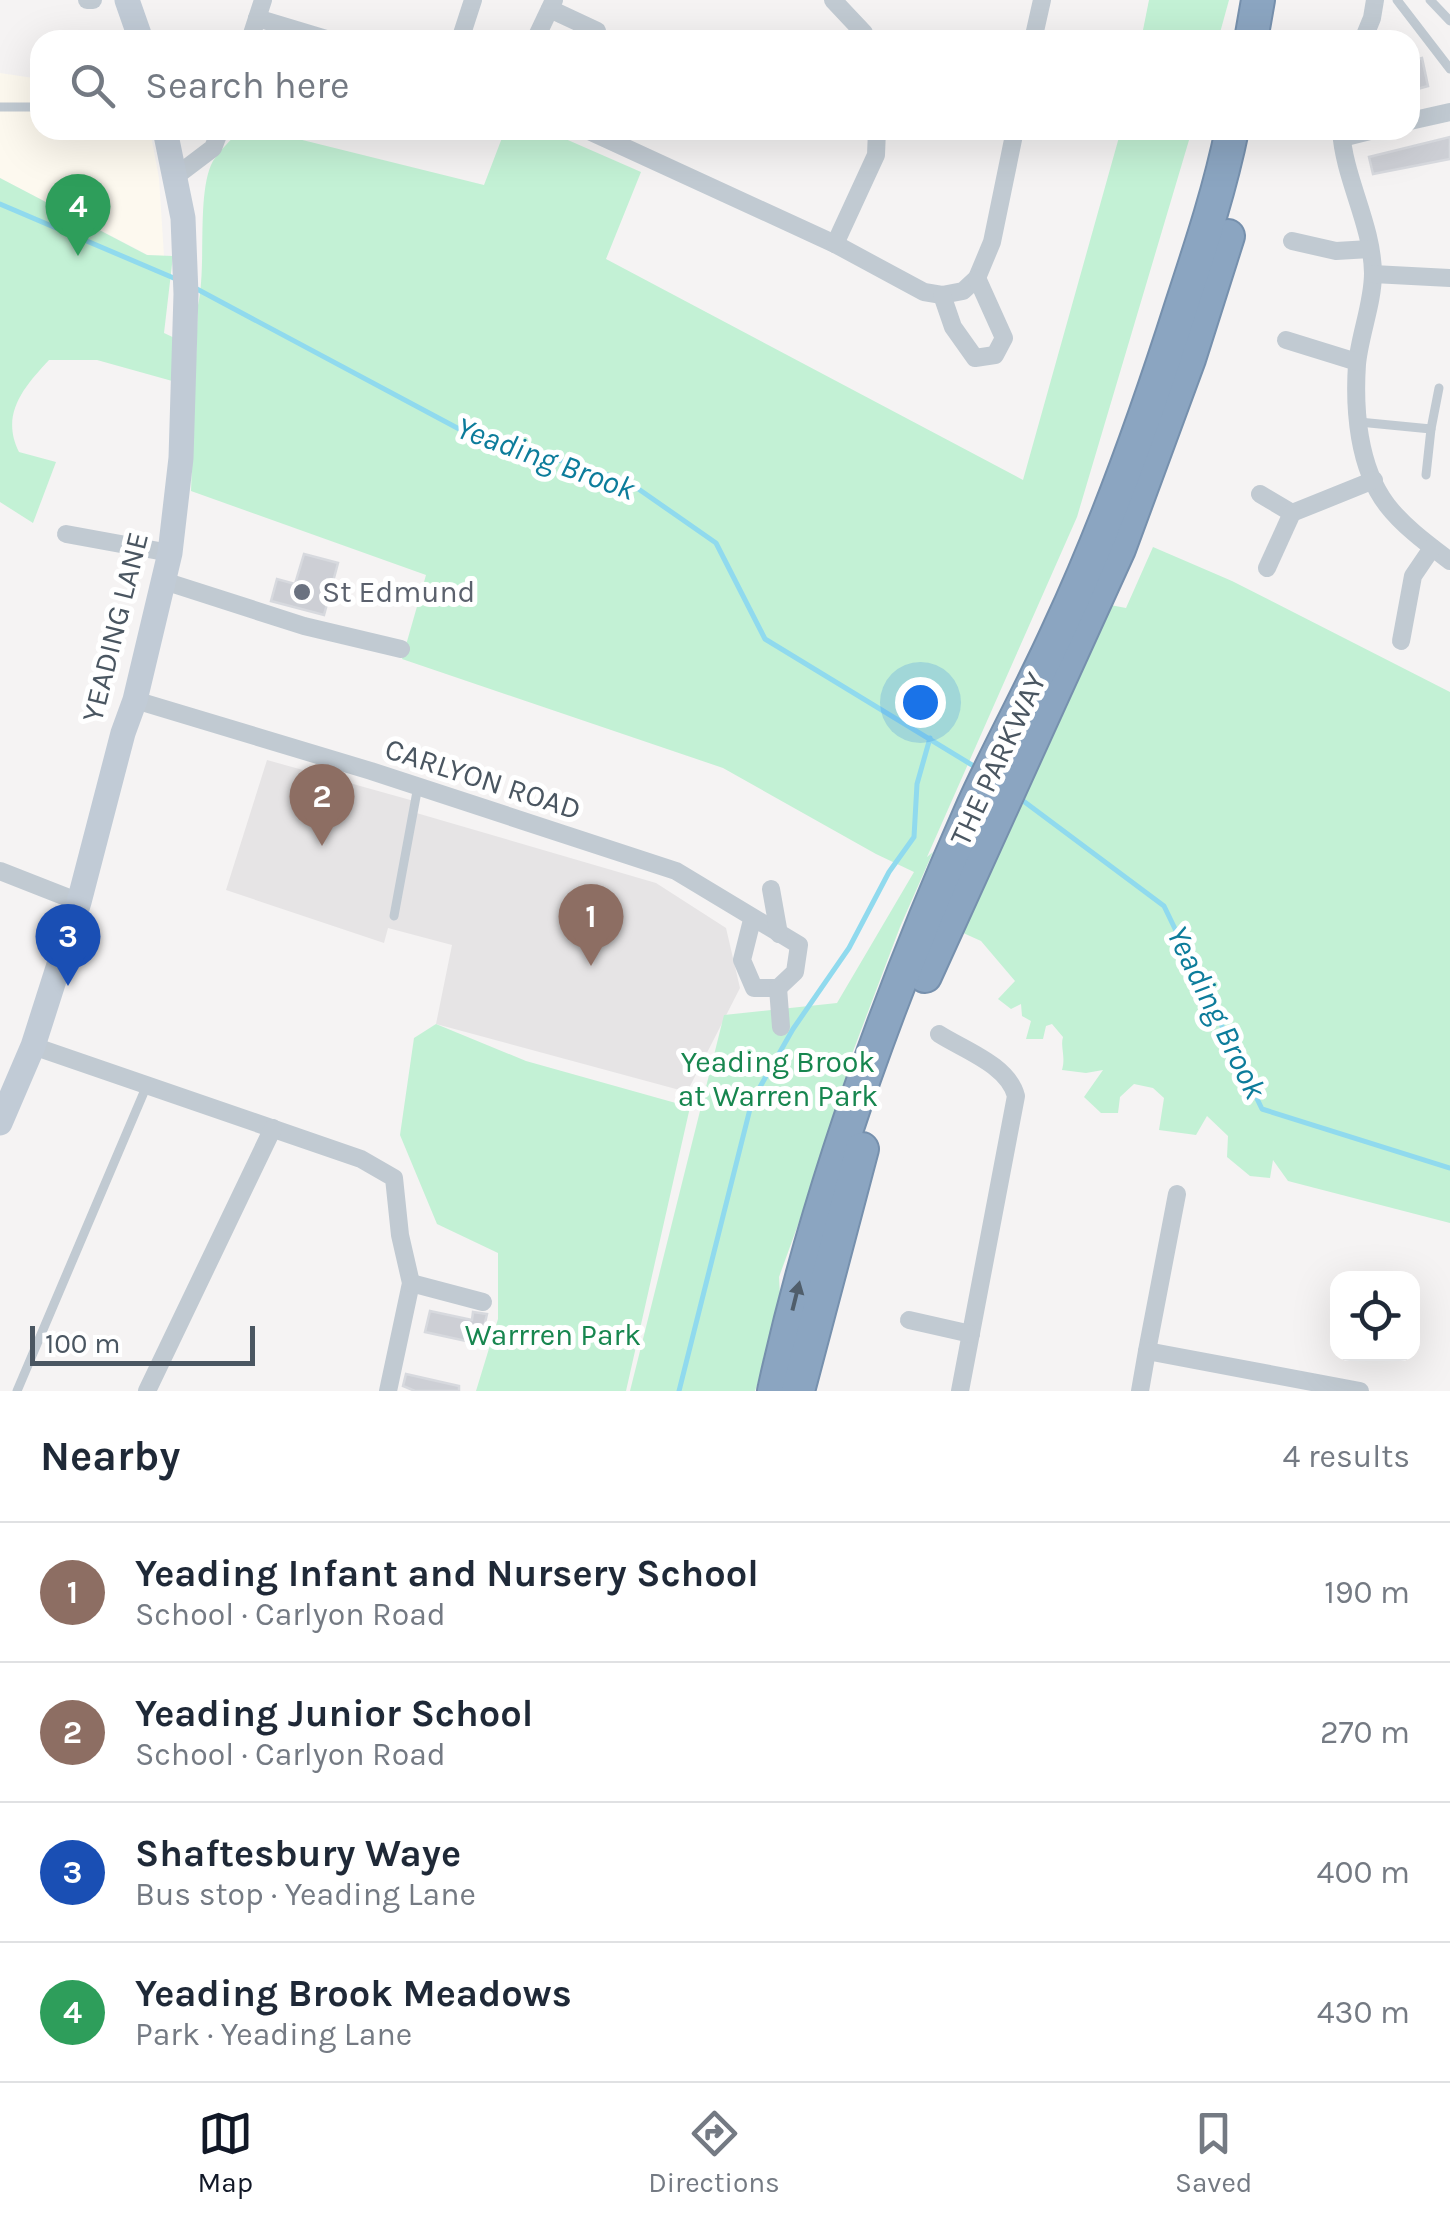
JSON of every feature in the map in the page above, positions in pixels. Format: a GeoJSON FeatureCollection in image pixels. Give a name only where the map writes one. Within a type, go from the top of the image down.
{"type":"FeatureCollection","features":[{"type":"Feature","properties":{"kind":"highway"},"geometry":{"type":"LineString","coordinates":[[1253,30],[1258,0]]}},
{"type":"Feature","properties":{"kind":"highway"},"geometry":{"type":"LineString","coordinates":[[1272,30],[1277,0]]}},
{"type":"Feature","properties":{"kind":"highway","name":"THE PARKWAY"},"geometry":{"type":"LineString","coordinates":[[788,1382],[853,1176],[985,809],[1134,446],[1222,181],[1230,140]]}},
{"type":"Feature","properties":{"kind":"highway","name":"THE PARKWAY"},"geometry":{"type":"LineString","coordinates":[[1012,751],[1096,602],[1156,454],[1244,182],[1254,140]]}},
{"type":"Feature","properties":{"kind":"street"},"geometry":{"type":"LineString","coordinates":[[127,0],[138,30]]}},
{"type":"Feature","properties":{"kind":"street"},"geometry":{"type":"LineString","coordinates":[[463,30],[473,0]]}},
{"type":"Feature","properties":{"kind":"street"},"geometry":{"type":"LineString","coordinates":[[833,0],[861,30]]}},
{"type":"Feature","properties":{"kind":"street"},"geometry":{"type":"LineString","coordinates":[[1036,30],[1042,0]]}},
{"type":"Feature","properties":{"kind":"street"},"geometry":{"type":"LineString","coordinates":[[1367,30],[1375,0]]}},
{"type":"Feature","properties":{"kind":"street"},"geometry":{"type":"LineString","coordinates":[[540,30],[552,4],[595,30]]}},
{"type":"Feature","properties":{"kind":"street"},"geometry":{"type":"LineString","coordinates":[[260,9],[307,30]]}},
{"type":"Feature","properties":{"kind":"street"},"geometry":{"type":"LineString","coordinates":[[1420,119],[1450,112]]}},
{"type":"Feature","properties":{"kind":"street","name":"YEADING LANE"},"geometry":{"type":"LineString","coordinates":[[0,1123],[32,1046],[79,902],[122,733],[136,700],[170,554],[181,458],[186,285],[183,218],[167,140]]}},
{"type":"Feature","properties":{"kind":"street"},"geometry":{"type":"LineString","coordinates":[[176,176],[214,148],[217,140]]}},
{"type":"Feature","properties":{"kind":"street"},"geometry":{"type":"LineString","coordinates":[[609,140],[835,244],[924,292],[942,295],[963,291],[977,278],[992,242],[1013,140]]}},
{"type":"Feature","properties":{"kind":"street"},"geometry":{"type":"LineString","coordinates":[[835,244],[876,155],[877,140]]}},
{"type":"Feature","properties":{"kind":"street"},"geometry":{"type":"LineString","coordinates":[[1343,140],[1373,274],[1357,362],[1362,446],[1387,505],[1450,561]]}},
{"type":"Feature","properties":{"kind":"street"},"geometry":{"type":"LineString","coordinates":[[1292,241],[1336,252],[1370,249]]}},
{"type":"Feature","properties":{"kind":"street"},"geometry":{"type":"LineString","coordinates":[[1373,274],[1450,278]]}},
{"type":"Feature","properties":{"kind":"street"},"geometry":{"type":"LineString","coordinates":[[942,295],[954,327],[975,358],[995,354],[1004,338],[977,278]]}},
{"type":"Feature","properties":{"kind":"street"},"geometry":{"type":"LineString","coordinates":[[1286,340],[1357,362]]}},
{"type":"Feature","properties":{"kind":"street"},"geometry":{"type":"LineString","coordinates":[[1268,568],[1292,512],[1374,480]]}},
{"type":"Feature","properties":{"kind":"street"},"geometry":{"type":"LineString","coordinates":[[1260,494],[1292,512]]}},
{"type":"Feature","properties":{"kind":"street"},"geometry":{"type":"LineString","coordinates":[[66,534],[170,554]]}},
{"type":"Feature","properties":{"kind":"street"},"geometry":{"type":"LineString","coordinates":[[1402,641],[1413,576],[1432,548]]}},
{"type":"Feature","properties":{"kind":"street"},"geometry":{"type":"LineString","coordinates":[[164,581],[304,626],[401,649]]}},
{"type":"Feature","properties":{"kind":"street","name":"CARLYON ROAD"},"geometry":{"type":"LineString","coordinates":[[136,700],[418,786],[676,872],[799,945],[794,972],[778,988]]}},
{"type":"Feature","properties":{"kind":"street"},"geometry":{"type":"LineString","coordinates":[[0,871],[79,902]]}},
{"type":"Feature","properties":{"kind":"street"},"geometry":{"type":"LineString","coordinates":[[771,889],[779,934]]}},
{"type":"Feature","properties":{"kind":"street"},"geometry":{"type":"LineString","coordinates":[[752,920],[742,960],[754,988],[778,988],[781,1026]]}},
{"type":"Feature","properties":{"kind":"street"},"geometry":{"type":"LineString","coordinates":[[939,1034],[1002,1072],[1016,1096],[960,1391]]}},
{"type":"Feature","properties":{"kind":"street"},"geometry":{"type":"LineString","coordinates":[[32,1046],[361,1159],[394,1178],[400,1235],[411,1283],[388,1391]]}},
{"type":"Feature","properties":{"kind":"street"},"geometry":{"type":"LineString","coordinates":[[147,1391],[273,1128]]}},
{"type":"Feature","properties":{"kind":"street"},"geometry":{"type":"LineString","coordinates":[[1140,1391],[1177,1194]]}},
{"type":"Feature","properties":{"kind":"street"},"geometry":{"type":"LineString","coordinates":[[411,1283],[483,1302]]}},
{"type":"Feature","properties":{"kind":"street"},"geometry":{"type":"LineString","coordinates":[[909,1320],[971,1334]]}},
{"type":"Feature","properties":{"kind":"street"},"geometry":{"type":"LineString","coordinates":[[1147,1352],[1360,1391]]}},
{"type":"Feature","properties":{"kind":"lane"},"geometry":{"type":"LineString","coordinates":[[1398,0],[1450,70]]}},
{"type":"Feature","properties":{"kind":"lane"},"geometry":{"type":"LineString","coordinates":[[1430,0],[1450,21]]}},
{"type":"Feature","properties":{"kind":"lane"},"geometry":{"type":"LineString","coordinates":[[0,107],[30,107]]}},
{"type":"Feature","properties":{"kind":"lane"},"geometry":{"type":"LineString","coordinates":[[1426,476],[1439,388]]}},
{"type":"Feature","properties":{"kind":"lane"},"geometry":{"type":"LineString","coordinates":[[1359,422],[1432,429]]}},
{"type":"Feature","properties":{"kind":"lane"},"geometry":{"type":"LineString","coordinates":[[394,916],[418,786]]}},
{"type":"Feature","properties":{"kind":"lane"},"geometry":{"type":"LineString","coordinates":[[17,1391],[147,1084]]}},
{"type":"Feature","properties":{"kind":"shaded area"},"geometry":{"type":"Polygon","coordinates":[[[0,73],[30,78],[30,140],[152,140],[159,178],[164,256],[148,255],[0,178],[0,73]]]}},
{"type":"Feature","properties":{"kind":"shaded area"},"geometry":{"type":"Polygon","coordinates":[[[267,760],[414,801],[413,812],[656,883],[726,928],[740,988],[687,1092],[436,1024],[452,945],[388,928],[384,943],[226,890],[267,760]]]}},
{"type":"Feature","properties":{"kind":"green space"},"geometry":{"type":"Polygon","coordinates":[[[1149,0],[1229,0],[1221,30],[1143,30],[1149,0]]]}},
{"type":"Feature","properties":{"kind":"green space","name":"Yeading Brook at Warren Park"},"geometry":{"type":"Polygon","coordinates":[[[231,140],[302,140],[484,185],[501,140],[568,140],[641,172],[606,259],[1023,480],[1118,140],[1189,140],[1077,517],[927,857],[933,852],[849,1062],[845,1062],[848,1087],[779,1277],[781,1315],[755,1391],[630,1391],[724,1015],[837,1003],[914,872],[723,768],[402,659],[426,575],[191,491],[203,210],[208,174],[231,140]]]}},
{"type":"Feature","properties":{"kind":"green space"},"geometry":{"type":"Polygon","coordinates":[[[0,178],[147,255],[173,256],[164,333],[181,341],[183,384],[97,360],[49,360],[18,402],[12,425],[19,452],[56,462],[33,523],[0,502],[0,178]]]}},
{"type":"Feature","properties":{"kind":"green space"},"geometry":{"type":"Polygon","coordinates":[[[1153,547],[1232,581],[1450,692],[1450,1223],[1288,1181],[1273,1160],[1270,1178],[1250,1176],[1227,1157],[1228,1136],[1207,1116],[1196,1135],[1159,1130],[1164,1098],[1153,1088],[1134,1084],[1120,1097],[1118,1113],[1101,1113],[1084,1097],[1103,1070],[1062,1070],[1063,1037],[1052,1024],[1046,1026],[1043,1039],[1026,1039],[1031,1021],[1022,1016],[1021,1004],[1011,1009],[998,999],[1015,981],[981,941],[950,927],[1105,604],[1126,608],[1153,547]]]}},
{"type":"Feature","properties":{"kind":"green space","name":"Warrren Park"},"geometry":{"type":"Polygon","coordinates":[[[436,1024],[526,1061],[690,1107],[626,1391],[476,1391],[498,1319],[498,1253],[437,1224],[400,1135],[414,1038],[436,1024]]]}},
{"type":"Feature","properties":{"kind":"building"},"geometry":{"type":"Polygon","coordinates":[[[1420,58],[1428,86],[1420,88],[1420,58]]]}},
{"type":"Feature","properties":{"kind":"building"},"geometry":{"type":"Polygon","coordinates":[[[1450,137],[1450,159],[1373,174],[1369,157],[1450,137]]]}},
{"type":"Feature","properties":{"kind":"building","name":"St Edmund"},"geometry":{"type":"Polygon","coordinates":[[[304,554],[338,563],[324,615],[271,601],[277,579],[295,584],[304,554]]]}},
{"type":"Feature","properties":{"kind":"building"},"geometry":{"type":"Polygon","coordinates":[[[430,1311],[472,1320],[473,1312],[487,1314],[480,1344],[425,1332],[430,1311]]]}},
{"type":"Feature","properties":{"kind":"building"},"geometry":{"type":"Polygon","coordinates":[[[406,1374],[459,1386],[459,1391],[415,1391],[403,1386],[406,1374]]]}},
{"type":"Feature","properties":{"kind":"waterway","name":"Yeading Brook"},"geometry":{"type":"LineString","coordinates":[[0,204],[176,279]]}},
{"type":"Feature","properties":{"kind":"waterway","name":"Yeading Brook"},"geometry":{"type":"LineString","coordinates":[[195,288],[461,430],[627,481],[716,543],[765,639],[977,768]]}},
{"type":"Feature","properties":{"kind":"waterway"},"geometry":{"type":"LineString","coordinates":[[679,1391],[752,1101],[793,1029],[849,948],[889,872],[914,837],[917,784],[930,738]]}},
{"type":"Feature","properties":{"kind":"waterway","name":"Yeading Brook"},"geometry":{"type":"LineString","coordinates":[[1018,797],[1164,906],[1262,1109],[1450,1168]]}},
{"type":"Feature","properties":{"kind":"place","name":"Yeading Brook Meadows"},"geometry":{"type":"Point","coordinates":[78,256]}},
{"type":"Feature","properties":{"kind":"place","name":"St Edmund"},"geometry":{"type":"Point","coordinates":[302,592]}},
{"type":"Feature","properties":{"kind":"place","name":"Yeading Junior School"},"geometry":{"type":"Point","coordinates":[322,846]}},
{"type":"Feature","properties":{"kind":"place","name":"Yeading Infant and Nursery School"},"geometry":{"type":"Point","coordinates":[591,966]}},
{"type":"Feature","properties":{"kind":"place","name":"Shaftesbury Waye"},"geometry":{"type":"Point","coordinates":[68,986]}}]}
